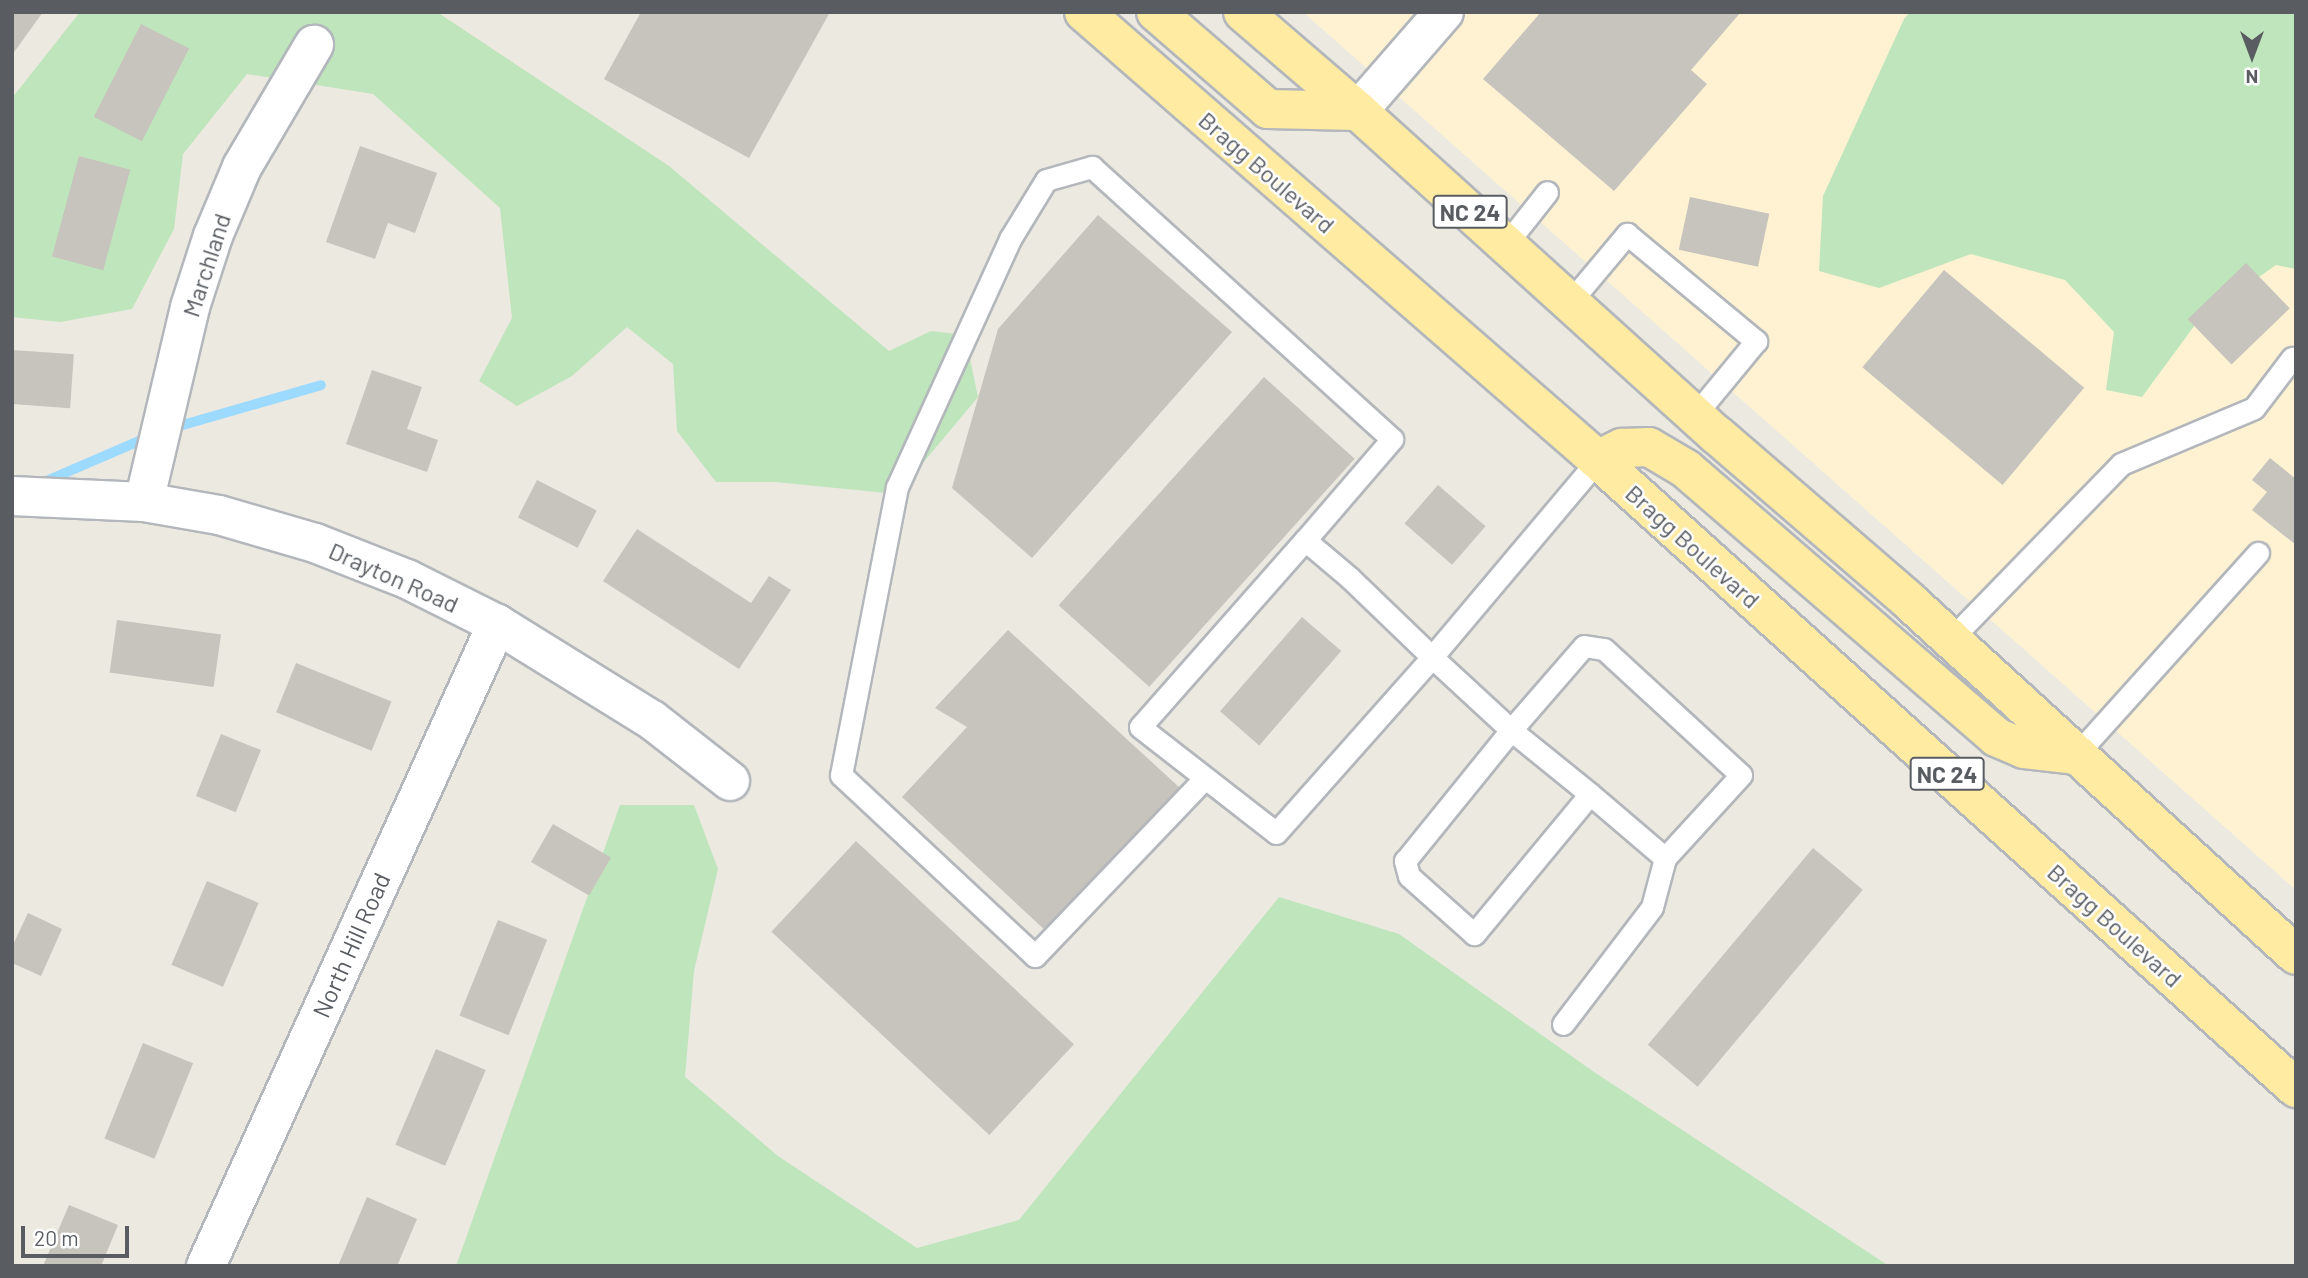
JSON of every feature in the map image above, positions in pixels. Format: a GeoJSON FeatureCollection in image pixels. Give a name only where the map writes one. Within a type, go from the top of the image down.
{"type":"FeatureCollection","features":[{"type":"Feature","properties":{"kind":"main road","name":"Bragg Boulevard"},"geometry":{"type":"LineString","coordinates":[[1084,12],[1598,460],[2296,1088]]}},
{"type":"Feature","properties":{"kind":"main road"},"geometry":{"type":"LineString","coordinates":[[1156,12],[1268,109],[1358,111]]}},
{"type":"Feature","properties":{"kind":"main road","name":"NC 24"},"geometry":{"type":"LineString","coordinates":[[1243,12],[1358,111],[1695,415],[2293,946]]}},
{"type":"Feature","properties":{"kind":"main road"},"geometry":{"type":"LineString","coordinates":[[1598,460],[1622,448],[1649,447],[1686,469],[1996,737],[2024,748],[2076,755]]}},
{"type":"Feature","properties":{"kind":"street"},"geometry":{"type":"LineString","coordinates":[[1358,111],[1444,12]]}},
{"type":"Feature","properties":{"kind":"street","name":"Marchland"},"geometry":{"type":"LineString","coordinates":[[144,502],[190,307],[213,236],[242,167],[314,45]]}},
{"type":"Feature","properties":{"kind":"street","name":"Drayton Road"},"geometry":{"type":"LineString","coordinates":[[12,496],[144,502],[219,515],[315,542],[407,579],[497,624],[652,720],[730,781]]}},
{"type":"Feature","properties":{"kind":"street","name":"North Hill Road"},"geometry":{"type":"LineString","coordinates":[[206,1266],[497,624]]}},
{"type":"Feature","properties":{"kind":"lane"},"geometry":{"type":"LineString","coordinates":[[1204,779],[1035,956],[841,775],[897,487],[1010,239],[1046,180],[1093,167],[1392,439],[1140,727],[1276,832],[1432,657],[1598,460]]}},
{"type":"Feature","properties":{"kind":"lane"},"geometry":{"type":"LineString","coordinates":[[1506,244],[1547,192]]}},
{"type":"Feature","properties":{"kind":"lane"},"geometry":{"type":"LineString","coordinates":[[1570,302],[1627,234],[1756,341],[1695,415]]}},
{"type":"Feature","properties":{"kind":"lane"},"geometry":{"type":"LineString","coordinates":[[1950,640],[2121,464],[2254,408],[2292,358]]}},
{"type":"Feature","properties":{"kind":"lane"},"geometry":{"type":"LineString","coordinates":[[1306,540],[1511,730],[1665,858]]}},
{"type":"Feature","properties":{"kind":"lane"},"geometry":{"type":"LineString","coordinates":[[2076,755],[2258,553]]}},
{"type":"Feature","properties":{"kind":"lane"},"geometry":{"type":"LineString","coordinates":[[1563,1024],[1652,907],[1665,858],[1741,775],[1604,649],[1584,646],[1511,730],[1405,861],[1409,876],[1474,934],[1590,794]]}},
{"type":"Feature","properties":{"kind":"shaded area"},"geometry":{"type":"Polygon","coordinates":[[[1303,12],[2296,12],[2296,890],[1303,12]]]}},
{"type":"Feature","properties":{"kind":"green space"},"geometry":{"type":"Polygon","coordinates":[[[80,12],[437,12],[669,166],[889,351],[931,331],[965,335],[978,397],[897,494],[775,482],[716,482],[677,431],[673,364],[627,327],[572,376],[517,406],[479,381],[512,318],[500,208],[373,94],[247,74],[183,154],[174,229],[132,309],[60,322],[12,317],[12,98],[80,12]]]}},
{"type":"Feature","properties":{"kind":"green space"},"geometry":{"type":"Polygon","coordinates":[[[1910,12],[2296,12],[2296,269],[2276,265],[2200,318],[2142,397],[2106,390],[2114,332],[2065,280],[1971,254],[1879,288],[1819,271],[1823,196],[1904,19],[1910,12]]]}},
{"type":"Feature","properties":{"kind":"green space"},"geometry":{"type":"Polygon","coordinates":[[[620,805],[694,805],[718,869],[694,971],[685,1077],[778,1156],[917,1248],[1019,1220],[1279,897],[1399,934],[1594,1072],[1889,1266],[456,1266],[620,805]]]}},
{"type":"Feature","properties":{"kind":"building"},"geometry":{"type":"Polygon","coordinates":[[[12,12],[43,12],[12,55],[12,12]]]}},
{"type":"Feature","properties":{"kind":"building"},"geometry":{"type":"Polygon","coordinates":[[[641,12],[830,12],[749,158],[604,79],[641,12]]]}},
{"type":"Feature","properties":{"kind":"building"},"geometry":{"type":"Polygon","coordinates":[[[1541,12],[1741,12],[1691,70],[1707,84],[1614,191],[1483,79],[1541,12]]]}},
{"type":"Feature","properties":{"kind":"building"},"geometry":{"type":"Polygon","coordinates":[[[141,24],[189,49],[142,141],[94,117],[141,24]]]}},
{"type":"Feature","properties":{"kind":"building"},"geometry":{"type":"Polygon","coordinates":[[[360,146],[437,173],[415,233],[388,223],[375,259],[326,242],[360,146]]]}},
{"type":"Feature","properties":{"kind":"building"},"geometry":{"type":"Polygon","coordinates":[[[79,156],[130,170],[103,270],[52,256],[79,156]]]}},
{"type":"Feature","properties":{"kind":"building"},"geometry":{"type":"Polygon","coordinates":[[[1690,197],[1769,214],[1758,267],[1679,250],[1690,197]]]}},
{"type":"Feature","properties":{"kind":"building"},"geometry":{"type":"Polygon","coordinates":[[[1098,215],[1232,332],[1032,558],[952,488],[998,329],[1098,215]]]}},
{"type":"Feature","properties":{"kind":"building"},"geometry":{"type":"Polygon","coordinates":[[[2246,263],[2290,308],[2231,365],[2188,319],[2246,263]]]}},
{"type":"Feature","properties":{"kind":"building"},"geometry":{"type":"Polygon","coordinates":[[[1944,270],[2084,388],[2003,485],[1862,367],[1944,270]]]}},
{"type":"Feature","properties":{"kind":"building"},"geometry":{"type":"Polygon","coordinates":[[[12,350],[74,354],[70,408],[12,404],[12,350]]]}},
{"type":"Feature","properties":{"kind":"building"},"geometry":{"type":"Polygon","coordinates":[[[372,370],[422,387],[407,429],[438,440],[427,472],[346,444],[372,370]]]}},
{"type":"Feature","properties":{"kind":"building"},"geometry":{"type":"Polygon","coordinates":[[[1264,377],[1355,459],[1149,687],[1059,605],[1264,377]]]}},
{"type":"Feature","properties":{"kind":"building"},"geometry":{"type":"Polygon","coordinates":[[[2270,458],[2296,479],[2296,545],[2252,510],[2267,492],[2252,480],[2270,458]]]}},
{"type":"Feature","properties":{"kind":"building"},"geometry":{"type":"Polygon","coordinates":[[[537,480],[597,510],[578,548],[518,517],[537,480]]]}},
{"type":"Feature","properties":{"kind":"building"},"geometry":{"type":"Polygon","coordinates":[[[1438,485],[1486,526],[1452,565],[1405,523],[1438,485]]]}},
{"type":"Feature","properties":{"kind":"building"},"geometry":{"type":"Polygon","coordinates":[[[637,529],[751,603],[769,576],[791,590],[739,669],[603,581],[637,529]]]}},
{"type":"Feature","properties":{"kind":"building"},"geometry":{"type":"Polygon","coordinates":[[[1302,617],[1341,651],[1259,745],[1220,711],[1302,617]]]}},
{"type":"Feature","properties":{"kind":"building"},"geometry":{"type":"Polygon","coordinates":[[[117,620],[221,635],[214,687],[110,672],[117,620]]]}},
{"type":"Feature","properties":{"kind":"building"},"geometry":{"type":"Polygon","coordinates":[[[1008,630],[1180,788],[1047,932],[902,797],[967,727],[935,708],[1008,630]]]}},
{"type":"Feature","properties":{"kind":"building"},"geometry":{"type":"Polygon","coordinates":[[[296,663],[391,702],[372,751],[276,712],[296,663]]]}},
{"type":"Feature","properties":{"kind":"building"},"geometry":{"type":"Polygon","coordinates":[[[221,734],[261,750],[236,812],[196,796],[221,734]]]}},
{"type":"Feature","properties":{"kind":"building"},"geometry":{"type":"Polygon","coordinates":[[[553,824],[611,858],[589,896],[531,862],[553,824]]]}},
{"type":"Feature","properties":{"kind":"building"},"geometry":{"type":"Polygon","coordinates":[[[856,841],[1074,1044],[989,1135],[771,932],[856,841]]]}},
{"type":"Feature","properties":{"kind":"building"},"geometry":{"type":"Polygon","coordinates":[[[1813,848],[1863,890],[1698,1087],[1648,1045],[1813,848]]]}},
{"type":"Feature","properties":{"kind":"building"},"geometry":{"type":"Polygon","coordinates":[[[207,881],[259,903],[223,987],[171,965],[207,881]]]}},
{"type":"Feature","properties":{"kind":"building"},"geometry":{"type":"Polygon","coordinates":[[[28,913],[62,929],[41,976],[12,963],[12,947],[28,913]]]}},
{"type":"Feature","properties":{"kind":"building"},"geometry":{"type":"Polygon","coordinates":[[[498,920],[547,940],[509,1035],[459,1015],[498,920]]]}},
{"type":"Feature","properties":{"kind":"building"},"geometry":{"type":"Polygon","coordinates":[[[143,1043],[193,1063],[154,1159],[104,1138],[143,1043]]]}},
{"type":"Feature","properties":{"kind":"building"},"geometry":{"type":"Polygon","coordinates":[[[436,1049],[486,1070],[445,1166],[395,1145],[436,1049]]]}},
{"type":"Feature","properties":{"kind":"building"},"geometry":{"type":"Polygon","coordinates":[[[367,1197],[417,1219],[397,1266],[338,1266],[367,1197]]]}},
{"type":"Feature","properties":{"kind":"building"},"geometry":{"type":"Polygon","coordinates":[[[69,1205],[118,1225],[101,1266],[43,1266],[69,1205]]]}},
{"type":"Feature","properties":{"kind":"waterway"},"geometry":{"type":"LineString","coordinates":[[169,429],[321,385]]}},
{"type":"Feature","properties":{"kind":"waterway"},"geometry":{"type":"LineString","coordinates":[[37,485],[151,436]]}}]}
